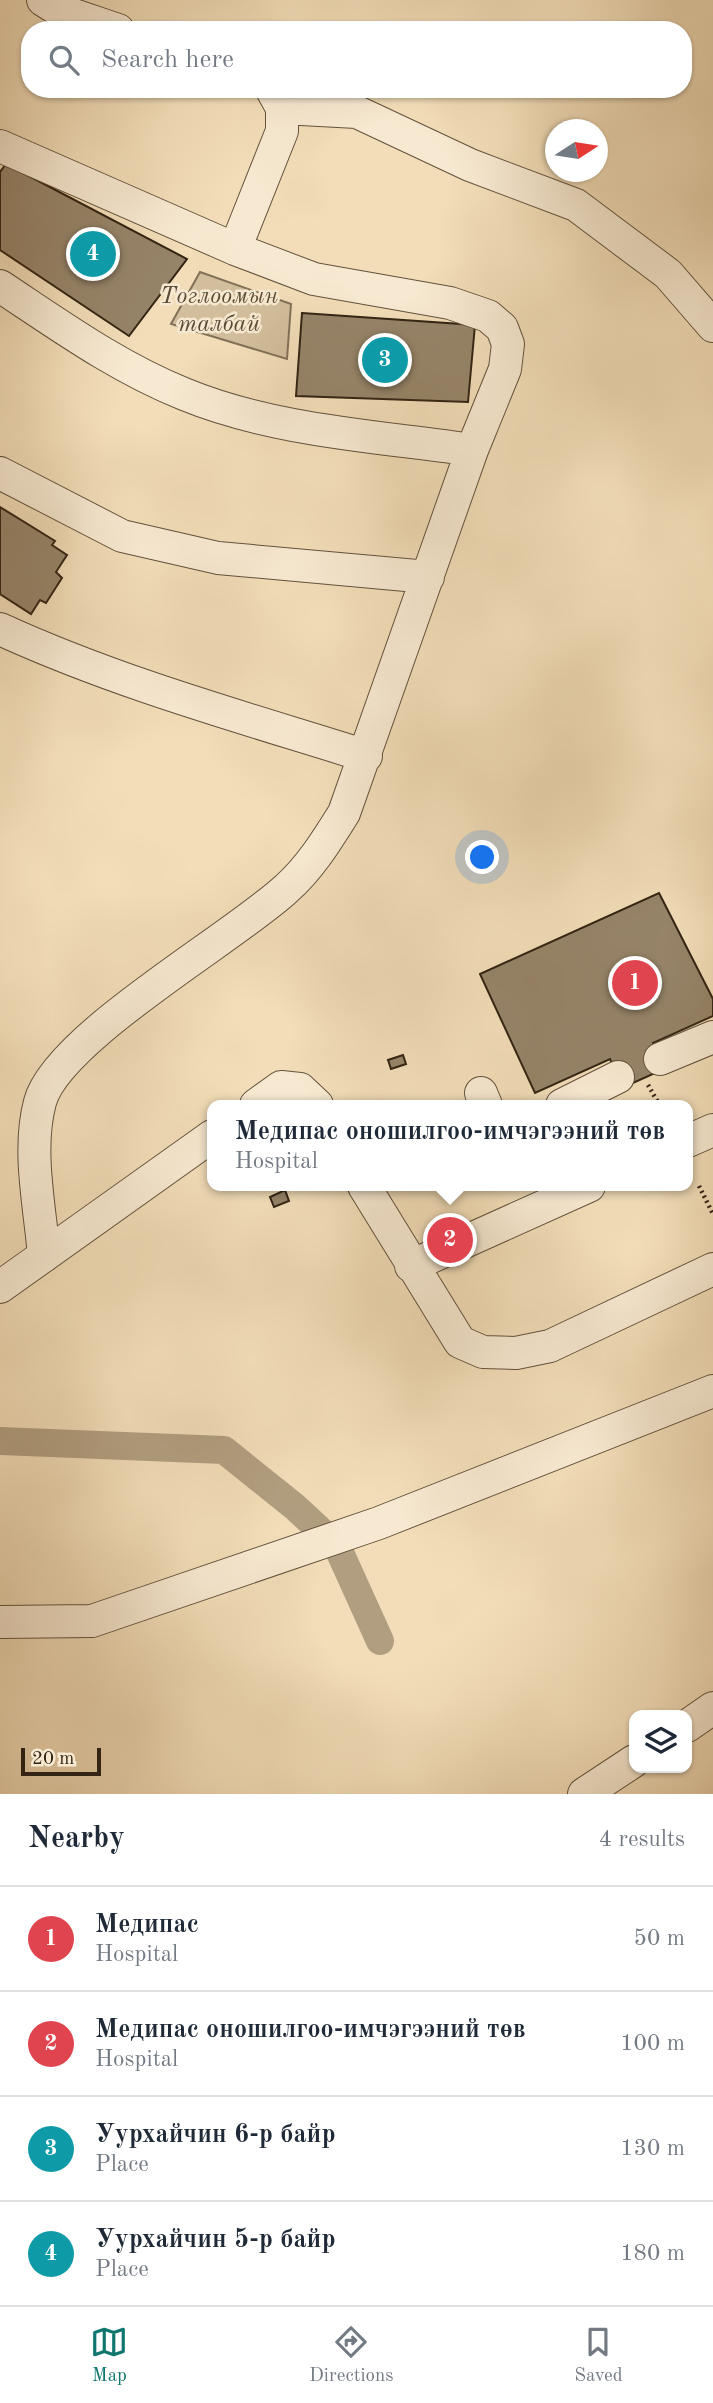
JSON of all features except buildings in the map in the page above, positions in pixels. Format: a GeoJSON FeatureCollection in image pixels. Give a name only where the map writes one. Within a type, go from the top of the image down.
{"type":"FeatureCollection","features":[{"type":"Feature","properties":{"kind":"street"},"geometry":{"type":"LineString","coordinates":[[43,0],[59,10],[91,21]]}},
{"type":"Feature","properties":{"kind":"street"},"geometry":{"type":"LineString","coordinates":[[235,249],[282,131],[276,99],[357,112],[470,165],[576,205],[668,274],[713,326]]}},
{"type":"Feature","properties":{"kind":"street"},"geometry":{"type":"LineString","coordinates":[[0,146],[235,249],[314,279],[450,303],[488,316],[502,328],[508,344],[505,369],[472,450],[344,813],[317,855],[287,889],[92,1035],[54,1073],[40,1100],[35,1136],[44,1256]]}},
{"type":"Feature","properties":{"kind":"street"},"geometry":{"type":"LineString","coordinates":[[0,286],[109,358],[183,394],[225,409],[267,420],[472,450]]}},
{"type":"Feature","properties":{"kind":"street"},"geometry":{"type":"LineString","coordinates":[[0,472],[122,536],[218,558],[428,576]]}},
{"type":"Feature","properties":{"kind":"street"},"geometry":{"type":"LineString","coordinates":[[0,629],[134,684],[366,756]]}},
{"type":"Feature","properties":{"kind":"street"},"geometry":{"type":"LineString","coordinates":[[573,1100],[713,1037]]}},
{"type":"Feature","properties":{"kind":"street"},"geometry":{"type":"LineString","coordinates":[[263,1100],[281,1087],[300,1089],[312,1100]]}},
{"type":"Feature","properties":{"kind":"street"},"geometry":{"type":"LineString","coordinates":[[693,1139],[713,1130]]}},
{"type":"Feature","properties":{"kind":"street"},"geometry":{"type":"LineString","coordinates":[[0,1287],[207,1140]]}},
{"type":"Feature","properties":{"kind":"street"},"geometry":{"type":"LineString","coordinates":[[367,1191],[460,1342],[483,1352],[516,1353],[550,1346],[713,1269]]}},
{"type":"Feature","properties":{"kind":"street"},"geometry":{"type":"LineString","coordinates":[[411,1266],[526,1199],[562,1191]]}},
{"type":"Feature","properties":{"kind":"street"},"geometry":{"type":"LineString","coordinates":[[0,1622],[93,1621],[281,1559],[379,1523],[713,1391]]}},
{"type":"Feature","properties":{"kind":"street"},"geometry":{"type":"LineString","coordinates":[[692,1723],[713,1708]]}},
{"type":"Feature","properties":{"kind":"street"},"geometry":{"type":"LineString","coordinates":[[584,1794],[629,1764]]}},
{"type":"Feature","properties":{"kind":"path"},"geometry":{"type":"LineString","coordinates":[[640,1071],[657,1100]]}},
{"type":"Feature","properties":{"kind":"path"},"geometry":{"type":"LineString","coordinates":[[699,1186],[713,1214]]}},
{"type":"Feature","properties":{"kind":"green space","name":"Тоглоомын талбай"},"geometry":{"type":"Polygon","coordinates":[[[200,272],[291,304],[287,359],[171,324],[200,272]]]}},
{"type":"Feature","properties":{"kind":"waterway"},"geometry":{"type":"LineString","coordinates":[[0,1441],[224,1450],[295,1507],[337,1546],[380,1641]]}},
{"type":"Feature","properties":{"kind":"place","name":"Уурхайчин 5-р байр"},"geometry":{"type":"Point","coordinates":[93,254]}},
{"type":"Feature","properties":{"kind":"place","name":"Уурхайчин 6-р байр"},"geometry":{"type":"Point","coordinates":[385,360]}},
{"type":"Feature","properties":{"kind":"place","name":"Медипас"},"geometry":{"type":"Point","coordinates":[635,983]}},
{"type":"Feature","properties":{"kind":"place","name":"Медипас оношилгоо-имчэгээний төв"},"geometry":{"type":"Point","coordinates":[450,1240]}}]}
